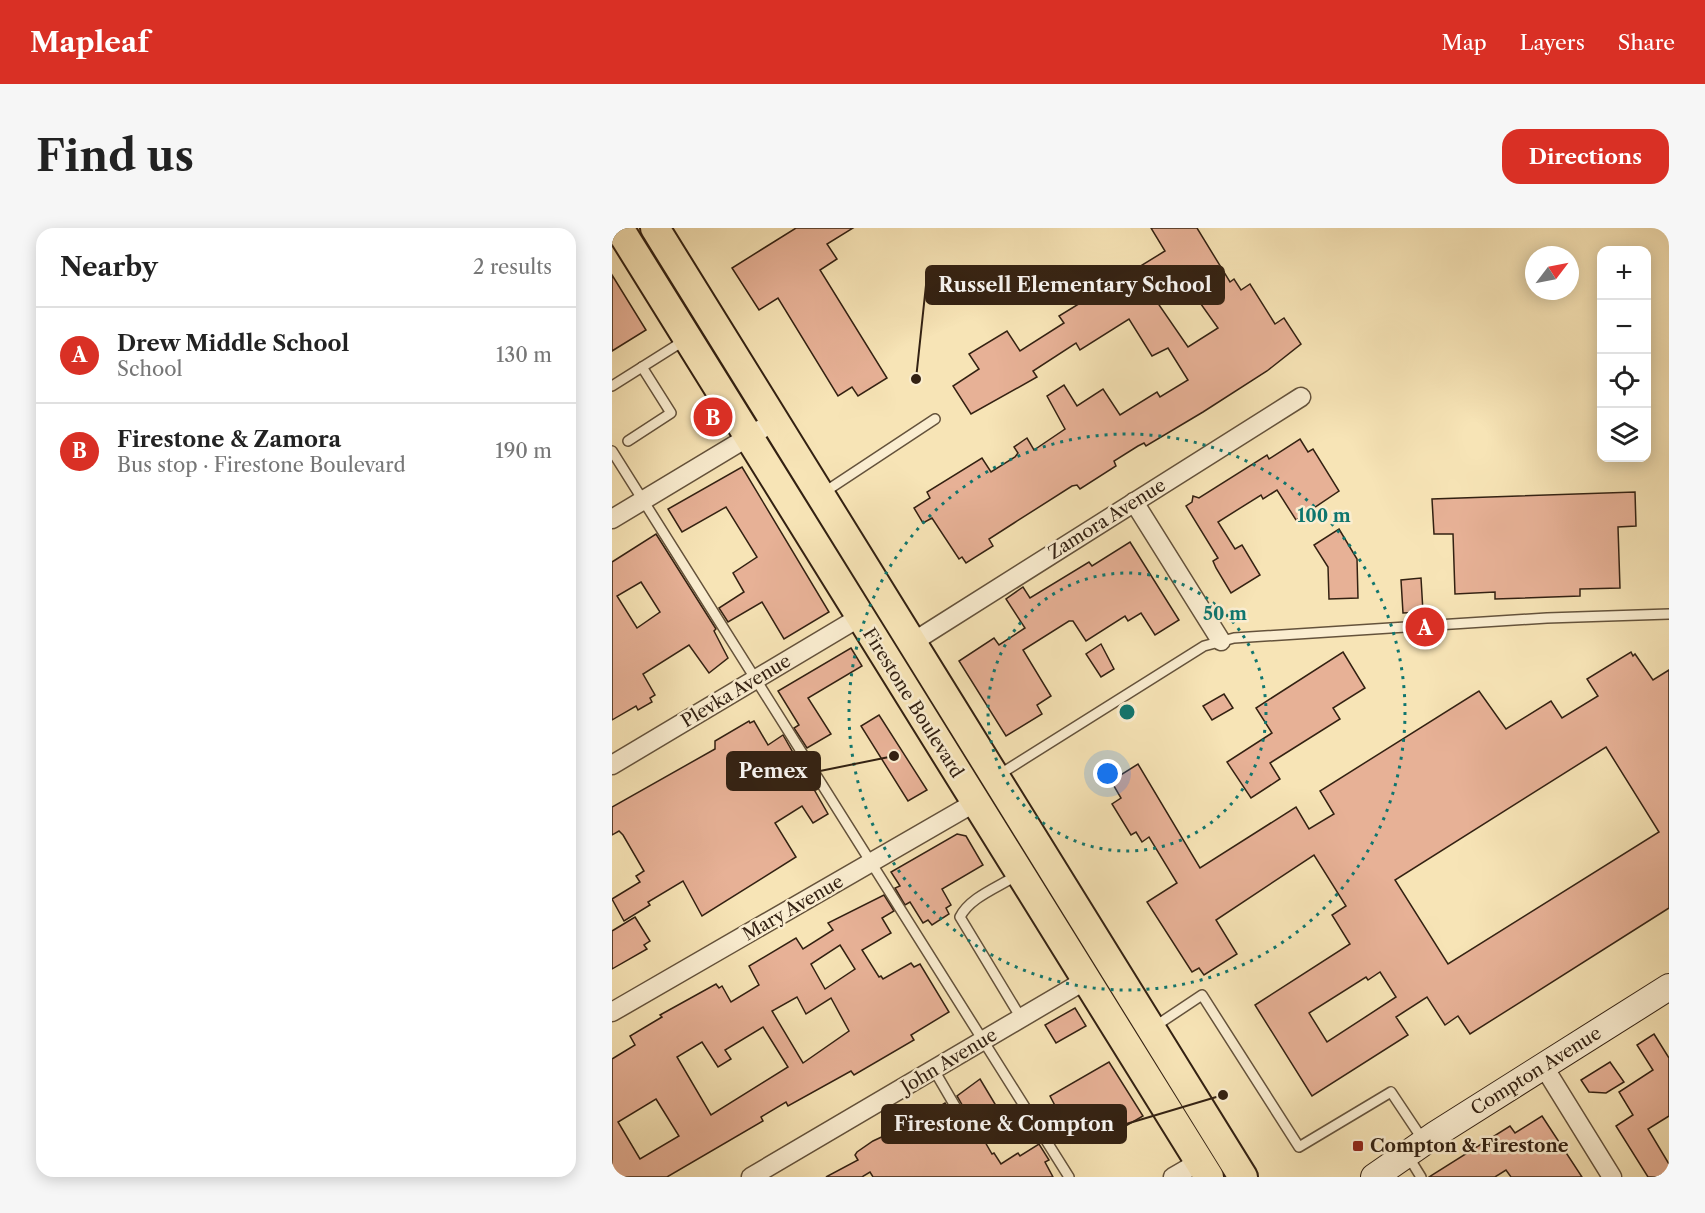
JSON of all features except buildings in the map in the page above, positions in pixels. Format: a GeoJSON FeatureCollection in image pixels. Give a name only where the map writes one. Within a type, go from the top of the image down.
{"type":"FeatureCollection","features":[{"type":"Feature","properties":{"kind":"main road","name":"Firestone Boulevard"},"geometry":{"type":"LineString","coordinates":[[619,228],[1084,981],[1204,1169]]}},
{"type":"Feature","properties":{"kind":"main road","name":"Firestone Boulevard"},"geometry":{"type":"LineString","coordinates":[[655,228],[1243,1177]]}},
{"type":"Feature","properties":{"kind":"main road","name":"Compton Avenue"},"geometry":{"type":"LineString","coordinates":[[1374,1177],[1415,1148],[1669,987]]}},
{"type":"Feature","properties":{"kind":"street","name":"Zamora Avenue"},"geometry":{"type":"LineString","coordinates":[[913,642],[1301,397]]}},
{"type":"Feature","properties":{"kind":"street"},"geometry":{"type":"LineString","coordinates":[[612,519],[776,421]]}},
{"type":"Feature","properties":{"kind":"street"},"geometry":{"type":"LineString","coordinates":[[1134,501],[1221,641]]}},
{"type":"Feature","properties":{"kind":"street","name":"Plevka Avenue"},"geometry":{"type":"LineString","coordinates":[[612,765],[860,617]]}},
{"type":"Feature","properties":{"kind":"street","name":"Mary Avenue"},"geometry":{"type":"LineString","coordinates":[[612,1012],[974,803]]}},
{"type":"Feature","properties":{"kind":"street","name":"John Avenue"},"geometry":{"type":"LineString","coordinates":[[751,1177],[1084,981]]}},
{"type":"Feature","properties":{"kind":"street"},"geometry":{"type":"LineString","coordinates":[[1544,1067],[1611,1177]]}},
{"type":"Feature","properties":{"kind":"street"},"geometry":{"type":"LineString","coordinates":[[1173,1177],[1204,1169]]}},
{"type":"Feature","properties":{"kind":"lane"},"geometry":{"type":"LineString","coordinates":[[612,386],[687,338]]}},
{"type":"Feature","properties":{"kind":"lane"},"geometry":{"type":"LineString","coordinates":[[628,441],[671,413],[642,367]]}},
{"type":"Feature","properties":{"kind":"lane"},"geometry":{"type":"LineString","coordinates":[[821,494],[935,420]]}},
{"type":"Feature","properties":{"kind":"lane"},"geometry":{"type":"LineString","coordinates":[[612,451],[873,862],[1069,1177]]}},
{"type":"Feature","properties":{"kind":"lane"},"geometry":{"type":"LineString","coordinates":[[996,776],[1204,646],[1221,641],[1234,638],[1547,618],[1669,614]]}},
{"type":"Feature","properties":{"kind":"lane"},"geometry":{"type":"LineString","coordinates":[[1019,874],[973,902],[964,909],[960,917],[1021,1018]]}},
{"type":"Feature","properties":{"kind":"lane"},"geometry":{"type":"LineString","coordinates":[[1152,1028],[1202,995],[1299,1148],[1391,1092],[1415,1148],[1421,1177]]}},
{"type":"Feature","properties":{"kind":"lane"},"geometry":{"type":"LineString","coordinates":[[934,1070],[962,1118]]}},
{"type":"Feature","properties":{"kind":"place","name":"Russell Elementary School"},"geometry":{"type":"Point","coordinates":[916,379]}},
{"type":"Feature","properties":{"kind":"place","name":"Firestone & Zamora"},"geometry":{"type":"Point","coordinates":[713,417]}},
{"type":"Feature","properties":{"kind":"place","name":"Drew Middle School"},"geometry":{"type":"Point","coordinates":[1425,627]}},
{"type":"Feature","properties":{"kind":"place","name":"Pemex"},"geometry":{"type":"Point","coordinates":[894,756]}},
{"type":"Feature","properties":{"kind":"place","name":"Firestone & Compton"},"geometry":{"type":"Point","coordinates":[1223,1095]}},
{"type":"Feature","properties":{"kind":"place","name":"Compton & Firestone"},"geometry":{"type":"Point","coordinates":[1358,1146]}}]}
